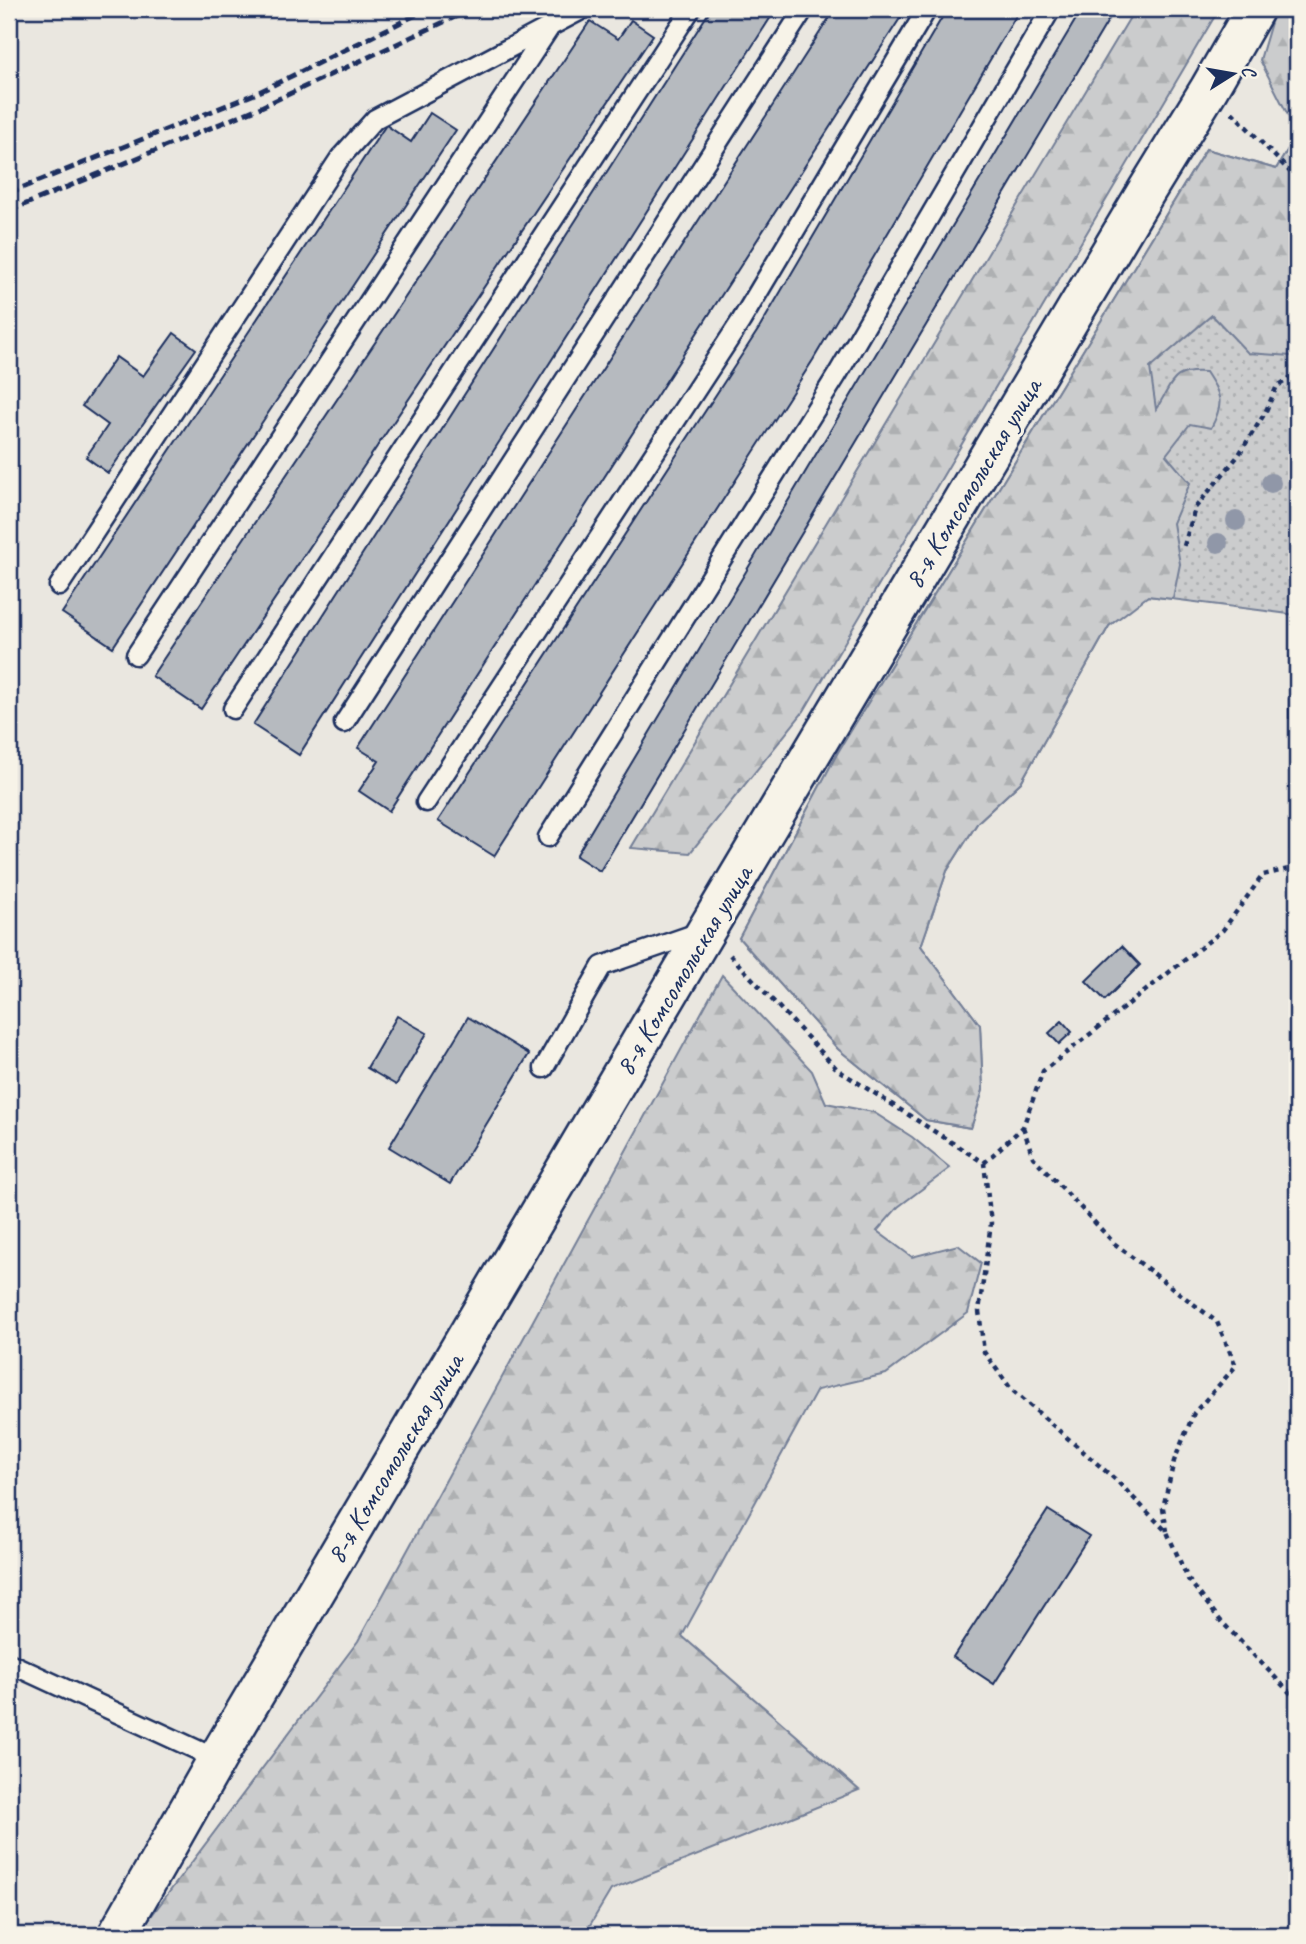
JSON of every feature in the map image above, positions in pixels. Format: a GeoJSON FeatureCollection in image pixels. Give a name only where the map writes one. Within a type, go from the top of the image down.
{"type":"FeatureCollection","features":[{"type":"Feature","properties":{"kind":"street","name":"8-я Комсомольская улица"},"geometry":{"type":"LineString","coordinates":[[117,1935],[217,1759],[707,929],[1255,9]]}},
{"type":"Feature","properties":{"kind":"lane"},"geometry":{"type":"LineString","coordinates":[[59,586],[340,158],[374,119],[583,9]]}},
{"type":"Feature","properties":{"kind":"lane"},"geometry":{"type":"LineString","coordinates":[[233,709],[691,9]]}},
{"type":"Feature","properties":{"kind":"lane"},"geometry":{"type":"LineString","coordinates":[[344,723],[804,9]]}},
{"type":"Feature","properties":{"kind":"lane"},"geometry":{"type":"LineString","coordinates":[[426,802],[741,321],[927,9]]}},
{"type":"Feature","properties":{"kind":"lane"},"geometry":{"type":"LineString","coordinates":[[548,837],[837,375],[1051,9]]}},
{"type":"Feature","properties":{"kind":"lane"},"geometry":{"type":"LineString","coordinates":[[136,655],[552,25]]}},
{"type":"Feature","properties":{"kind":"lane"},"geometry":{"type":"LineString","coordinates":[[544,1068],[602,966],[707,929]]}},
{"type":"Feature","properties":{"kind":"lane"},"geometry":{"type":"LineString","coordinates":[[9,1664],[217,1759]]}},
{"type":"Feature","properties":{"kind":"path"},"geometry":{"type":"LineString","coordinates":[[1209,89],[1297,180]]}},
{"type":"Feature","properties":{"kind":"path"},"geometry":{"type":"LineString","coordinates":[[1184,546],[1195,508],[1238,456],[1265,414],[1277,386],[1297,375]]}},
{"type":"Feature","properties":{"kind":"path"},"geometry":{"type":"LineString","coordinates":[[984,1163],[1023,1127],[1042,1071],[1223,930],[1262,875],[1297,867]]}},
{"type":"Feature","properties":{"kind":"path"},"geometry":{"type":"LineString","coordinates":[[707,929],[838,1070],[984,1163]]}},
{"type":"Feature","properties":{"kind":"path"},"geometry":{"type":"LineString","coordinates":[[1023,1127],[1033,1157],[1115,1244],[1217,1322],[1236,1366],[1194,1413],[1174,1461],[1163,1508],[1167,1532],[1188,1579],[1220,1620],[1297,1700]]}},
{"type":"Feature","properties":{"kind":"path"},"geometry":{"type":"LineString","coordinates":[[984,1163],[991,1223],[979,1311],[985,1352],[1011,1389],[1116,1480],[1167,1532]]}},
{"type":"Feature","properties":{"kind":"green space"},"geometry":{"type":"Polygon","coordinates":[[[1135,9],[1219,9],[804,711],[690,853],[631,848],[1135,9]]]}},
{"type":"Feature","properties":{"kind":"green space"},"geometry":{"type":"Polygon","coordinates":[[[1275,9],[1297,9],[1297,133],[1260,60],[1275,9]]]}},
{"type":"Feature","properties":{"kind":"green space"},"geometry":{"type":"Polygon","coordinates":[[[1297,134],[1297,615],[1148,596],[1109,626],[1021,782],[978,822],[947,871],[921,946],[980,1025],[983,1090],[971,1128],[926,1120],[838,1049],[739,938],[838,752],[1206,149],[1276,169],[1297,134]]]}},
{"type":"Feature","properties":{"kind":"green space"},"geometry":{"type":"Polygon","coordinates":[[[1297,134],[1297,351],[1292,356],[1248,353],[1212,315],[1150,368],[1156,409],[1174,380],[1185,373],[1194,372],[1206,372],[1218,393],[1220,405],[1211,428],[1190,424],[1166,455],[1190,483],[1173,523],[1180,564],[1173,599],[1148,596],[1109,626],[1021,782],[978,822],[947,871],[921,946],[980,1025],[983,1090],[971,1128],[926,1120],[838,1049],[739,938],[838,752],[1206,149],[1276,169],[1297,134]]]}},
{"type":"Feature","properties":{"kind":"green space"},"geometry":{"type":"Polygon","coordinates":[[[722,975],[812,1071],[826,1103],[873,1112],[912,1137],[950,1168],[898,1207],[877,1231],[912,1257],[958,1245],[981,1263],[968,1313],[886,1374],[817,1390],[682,1636],[859,1790],[611,1890],[584,1935],[137,1935],[358,1641],[722,975]]]}},
{"type":"Feature","properties":{"kind":"building"},"geometry":{"type":"Polygon","coordinates":[[[711,9],[776,9],[299,755],[253,725],[711,9]]]}},
{"type":"Feature","properties":{"kind":"building"},"geometry":{"type":"Polygon","coordinates":[[[835,9],[906,9],[389,811],[359,791],[379,761],[358,748],[835,9]]]}},
{"type":"Feature","properties":{"kind":"building"},"geometry":{"type":"Polygon","coordinates":[[[947,9],[1020,9],[813,360],[494,856],[438,821],[760,327],[947,9]]]}},
{"type":"Feature","properties":{"kind":"building"},"geometry":{"type":"Polygon","coordinates":[[[1082,9],[1115,9],[600,871],[576,856],[1082,9]]]}},
{"type":"Feature","properties":{"kind":"building"},"geometry":{"type":"Polygon","coordinates":[[[631,20],[653,35],[201,709],[152,676],[590,21],[618,39],[631,20]]]}},
{"type":"Feature","properties":{"kind":"building"},"geometry":{"type":"Polygon","coordinates":[[[430,113],[456,130],[113,647],[62,613],[386,125],[411,142],[430,113]]]}},
{"type":"Feature","properties":{"kind":"building"},"geometry":{"type":"Polygon","coordinates":[[[174,333],[196,349],[108,473],[86,457],[108,425],[82,406],[116,357],[143,376],[174,333]]]}},
{"type":"Feature","properties":{"kind":"building"},"geometry":{"type":"Polygon","coordinates":[[[1290,657],[1297,658],[1297,676],[1289,676],[1290,657]]]}},
{"type":"Feature","properties":{"kind":"building"},"geometry":{"type":"Polygon","coordinates":[[[1289,699],[1297,699],[1297,718],[1289,718],[1289,699]]]}},
{"type":"Feature","properties":{"kind":"building"},"geometry":{"type":"Polygon","coordinates":[[[1290,742],[1297,742],[1297,761],[1290,761],[1290,742]]]}},
{"type":"Feature","properties":{"kind":"building"},"geometry":{"type":"Polygon","coordinates":[[[1291,786],[1297,786],[1297,805],[1290,805],[1291,786]]]}},
{"type":"Feature","properties":{"kind":"building"},"geometry":{"type":"Polygon","coordinates":[[[1291,830],[1297,831],[1297,849],[1290,849],[1291,830]]]}},
{"type":"Feature","properties":{"kind":"building"},"geometry":{"type":"Polygon","coordinates":[[[1122,946],[1140,965],[1105,1000],[1086,981],[1122,946]]]}},
{"type":"Feature","properties":{"kind":"building"},"geometry":{"type":"Polygon","coordinates":[[[397,1016],[427,1033],[396,1085],[367,1068],[397,1016]]]}},
{"type":"Feature","properties":{"kind":"building"},"geometry":{"type":"Polygon","coordinates":[[[468,1017],[529,1054],[450,1184],[389,1147],[468,1017]]]}},
{"type":"Feature","properties":{"kind":"building"},"geometry":{"type":"Polygon","coordinates":[[[1062,1021],[1072,1032],[1059,1044],[1049,1033],[1062,1021]]]}},
{"type":"Feature","properties":{"kind":"building"},"geometry":{"type":"Polygon","coordinates":[[[1048,1510],[1089,1536],[994,1684],[953,1657],[1048,1510]]]}},
{"type":"Feature","properties":{"kind":"railway"},"geometry":{"type":"LineString","coordinates":[[9,193],[257,93],[428,9]]}},
{"type":"Feature","properties":{"kind":"railway"},"geometry":{"type":"LineString","coordinates":[[9,211],[261,107],[472,9]]}}]}
